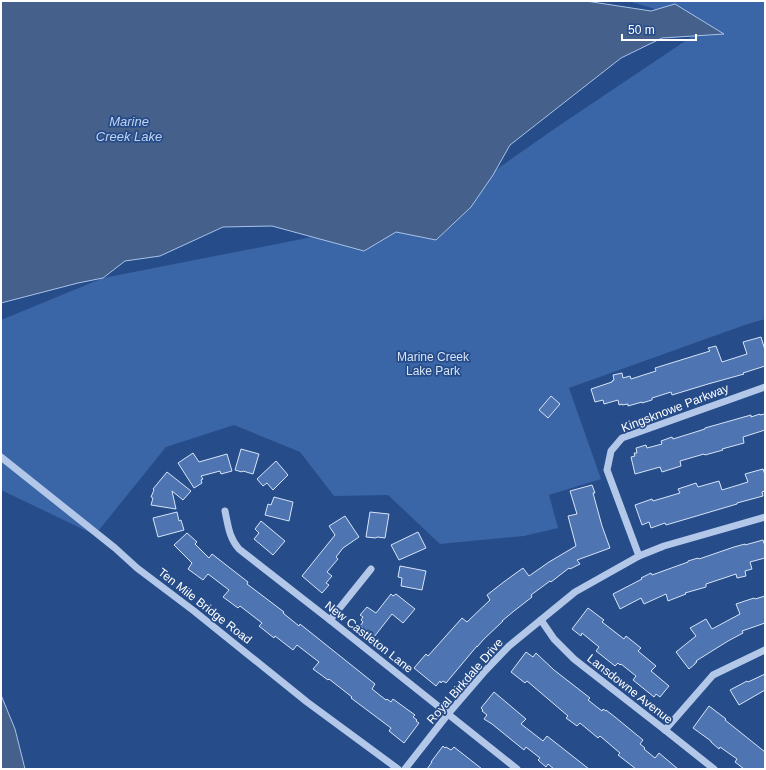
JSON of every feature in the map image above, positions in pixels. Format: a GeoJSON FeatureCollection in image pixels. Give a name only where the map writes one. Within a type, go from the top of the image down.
{"type":"FeatureCollection","features":[{"type":"Feature","properties":{"kind":"street","name":"Kingsknowe Parkway"},"geometry":{"type":"LineString","coordinates":[[639,556],[607,470],[611,451],[622,438],[765,387]]}},
{"type":"Feature","properties":{"kind":"street","name":"Ten Mile Bridge Road"},"geometry":{"type":"LineString","coordinates":[[1,457],[115,548],[137,568],[194,611],[307,702],[398,769]]}},
{"type":"Feature","properties":{"kind":"street","name":"New Castleton Lane"},"geometry":{"type":"LineString","coordinates":[[225,511],[230,536],[238,549],[330,620],[517,769]]}},
{"type":"Feature","properties":{"kind":"street","name":"Royal Birkdale Drive"},"geometry":{"type":"LineString","coordinates":[[406,769],[448,714],[485,671],[509,646],[575,592],[639,556],[664,546],[765,517]]}},
{"type":"Feature","properties":{"kind":"street"},"geometry":{"type":"LineString","coordinates":[[330,620],[371,569]]}},
{"type":"Feature","properties":{"kind":"street","name":"Lansdowne Avenue"},"geometry":{"type":"LineString","coordinates":[[541,620],[554,639],[574,659],[714,769]]}},
{"type":"Feature","properties":{"kind":"street"},"geometry":{"type":"LineString","coordinates":[[665,730],[713,675],[765,650]]}},
{"type":"Feature","properties":{"kind":"green space","name":"Marine Creek Lake Park"},"geometry":{"type":"Polygon","coordinates":[[[628,1],[765,1],[765,319],[569,388],[601,479],[549,495],[558,528],[524,536],[440,544],[388,495],[334,496],[300,452],[234,425],[166,447],[95,535],[1,490],[1,320],[103,278],[312,237],[413,228],[557,127],[709,25],[628,1]]]}},
{"type":"Feature","properties":{"kind":"water","name":"Marine Creek Lake"},"geometry":{"type":"Polygon","coordinates":[[[1,1],[586,1],[651,11],[675,4],[724,34],[662,38],[621,58],[510,145],[493,175],[471,207],[436,240],[396,232],[364,251],[272,226],[223,227],[160,256],[125,261],[103,278],[1,303],[1,1]]]}},
{"type":"Feature","properties":{"kind":"water"},"geometry":{"type":"Polygon","coordinates":[[[1,695],[15,729],[25,769],[1,769],[1,695]]]}},
{"type":"Feature","properties":{"kind":"building"},"geometry":{"type":"Polygon","coordinates":[[[761,337],[765,350],[765,366],[743,373],[744,374],[672,395],[671,392],[652,398],[652,400],[628,406],[628,404],[619,405],[618,400],[604,404],[603,400],[595,402],[591,389],[612,382],[614,380],[613,375],[622,373],[623,378],[630,376],[631,379],[656,371],[655,368],[710,351],[708,348],[716,346],[722,362],[747,354],[743,342],[761,337]]]}},
{"type":"Feature","properties":{"kind":"building"},"geometry":{"type":"Polygon","coordinates":[[[551,396],[560,404],[548,418],[539,410],[551,396]]]}},
{"type":"Feature","properties":{"kind":"building"},"geometry":{"type":"Polygon","coordinates":[[[765,414],[765,430],[743,437],[744,443],[680,461],[681,466],[662,472],[660,467],[635,474],[631,457],[635,456],[634,453],[637,453],[636,448],[646,445],[647,448],[662,444],[661,441],[672,437],[673,439],[705,428],[751,415],[751,417],[765,414]]]}},
{"type":"Feature","properties":{"kind":"building"},"geometry":{"type":"Polygon","coordinates":[[[241,449],[259,454],[253,474],[235,470],[241,449]]]}},
{"type":"Feature","properties":{"kind":"building"},"geometry":{"type":"Polygon","coordinates":[[[193,453],[199,462],[227,454],[232,471],[221,474],[220,471],[201,476],[203,479],[201,480],[202,483],[194,488],[178,463],[193,453]]]}},
{"type":"Feature","properties":{"kind":"building"},"geometry":{"type":"Polygon","coordinates":[[[276,461],[288,475],[273,490],[267,483],[263,486],[257,479],[276,461]]]}},
{"type":"Feature","properties":{"kind":"building"},"geometry":{"type":"Polygon","coordinates":[[[763,469],[765,475],[765,491],[762,492],[763,496],[666,525],[665,523],[651,528],[649,522],[642,525],[635,505],[652,499],[653,501],[680,493],[678,489],[696,483],[698,487],[719,481],[722,490],[748,482],[745,474],[763,469]]]}},
{"type":"Feature","properties":{"kind":"building"},"geometry":{"type":"Polygon","coordinates":[[[167,472],[191,491],[183,500],[172,491],[176,509],[151,505],[153,489],[167,472]]]}},
{"type":"Feature","properties":{"kind":"building"},"geometry":{"type":"Polygon","coordinates":[[[592,485],[602,526],[610,548],[577,560],[580,564],[570,569],[569,568],[531,595],[532,597],[502,621],[477,646],[446,683],[443,681],[441,683],[440,681],[436,686],[414,668],[426,654],[428,656],[462,618],[467,622],[490,600],[487,595],[505,581],[523,568],[529,576],[576,546],[568,516],[577,514],[570,491],[592,485]]]}},
{"type":"Feature","properties":{"kind":"building"},"geometry":{"type":"Polygon","coordinates":[[[274,497],[293,502],[289,521],[265,515],[268,504],[271,505],[274,497]]]}},
{"type":"Feature","properties":{"kind":"building"},"geometry":{"type":"Polygon","coordinates":[[[177,512],[179,521],[181,520],[184,530],[158,537],[153,518],[177,512]]]}},
{"type":"Feature","properties":{"kind":"building"},"geometry":{"type":"Polygon","coordinates":[[[370,512],[389,514],[385,538],[366,537],[370,512]]]}},
{"type":"Feature","properties":{"kind":"building"},"geometry":{"type":"Polygon","coordinates":[[[345,516],[359,537],[343,548],[336,557],[338,559],[327,572],[332,576],[326,583],[329,585],[322,593],[302,576],[335,535],[329,526],[345,516]]]}},
{"type":"Feature","properties":{"kind":"building"},"geometry":{"type":"Polygon","coordinates":[[[261,521],[285,541],[273,555],[254,539],[259,533],[255,529],[261,521]]]}},
{"type":"Feature","properties":{"kind":"building"},"geometry":{"type":"Polygon","coordinates":[[[418,532],[426,548],[399,560],[391,545],[418,532]]]}},
{"type":"Feature","properties":{"kind":"building"},"geometry":{"type":"Polygon","coordinates":[[[187,533],[197,542],[195,544],[209,558],[212,554],[248,582],[247,584],[284,612],[283,613],[299,626],[300,624],[375,684],[372,689],[386,700],[387,699],[391,702],[393,699],[415,715],[413,717],[419,723],[404,743],[389,731],[391,728],[351,698],[352,697],[329,679],[328,680],[313,669],[319,662],[297,645],[293,650],[275,636],[274,638],[259,626],[262,623],[240,606],[238,608],[223,597],[229,590],[208,574],[203,580],[188,569],[192,563],[174,545],[187,533]]]}},
{"type":"Feature","properties":{"kind":"building"},"geometry":{"type":"Polygon","coordinates":[[[763,540],[765,546],[765,558],[750,562],[752,569],[745,571],[746,576],[737,578],[736,574],[706,584],[706,587],[685,593],[686,594],[668,601],[666,594],[644,604],[641,598],[620,609],[613,594],[651,573],[652,575],[688,561],[763,540]]]}},
{"type":"Feature","properties":{"kind":"building"},"geometry":{"type":"Polygon","coordinates":[[[400,566],[426,571],[422,590],[401,586],[402,578],[398,577],[400,566]]]}},
{"type":"Feature","properties":{"kind":"building"},"geometry":{"type":"Polygon","coordinates":[[[391,594],[393,596],[396,594],[415,609],[403,623],[392,614],[374,637],[360,626],[363,622],[361,620],[363,617],[360,615],[367,607],[376,613],[391,594]]]}},
{"type":"Feature","properties":{"kind":"building"},"geometry":{"type":"Polygon","coordinates":[[[765,596],[765,623],[742,631],[743,633],[696,661],[697,662],[689,669],[676,652],[696,636],[690,628],[706,619],[712,629],[740,614],[736,604],[765,596]]]}},
{"type":"Feature","properties":{"kind":"building"},"geometry":{"type":"Polygon","coordinates":[[[588,608],[604,620],[602,622],[624,639],[626,636],[641,648],[638,651],[656,666],[651,671],[669,686],[660,697],[656,694],[654,697],[633,680],[636,676],[621,664],[620,665],[618,663],[615,666],[596,651],[599,647],[582,633],[581,636],[572,629],[588,608]]]}},
{"type":"Feature","properties":{"kind":"building"},"geometry":{"type":"Polygon","coordinates":[[[526,652],[533,657],[536,653],[554,670],[590,698],[588,700],[602,711],[603,709],[606,710],[643,740],[640,744],[655,758],[659,753],[678,769],[636,769],[618,755],[620,753],[600,736],[598,738],[580,723],[577,726],[566,718],[568,716],[527,681],[525,683],[511,672],[526,652]]]}},
{"type":"Feature","properties":{"kind":"building"},"geometry":{"type":"Polygon","coordinates":[[[765,674],[765,690],[739,705],[730,690],[765,674]]]}},
{"type":"Feature","properties":{"kind":"building"},"geometry":{"type":"Polygon","coordinates":[[[494,692],[526,719],[521,724],[543,741],[547,736],[589,769],[554,769],[548,764],[546,767],[538,760],[540,758],[526,747],[524,750],[484,719],[487,715],[481,708],[494,692]]]}},
{"type":"Feature","properties":{"kind":"building"},"geometry":{"type":"Polygon","coordinates":[[[709,706],[765,752],[765,769],[744,769],[735,762],[737,759],[720,747],[719,749],[693,728],[709,706]]]}},
{"type":"Feature","properties":{"kind":"building"},"geometry":{"type":"Polygon","coordinates":[[[443,746],[451,750],[454,747],[482,769],[427,769],[443,746]]]}}]}
